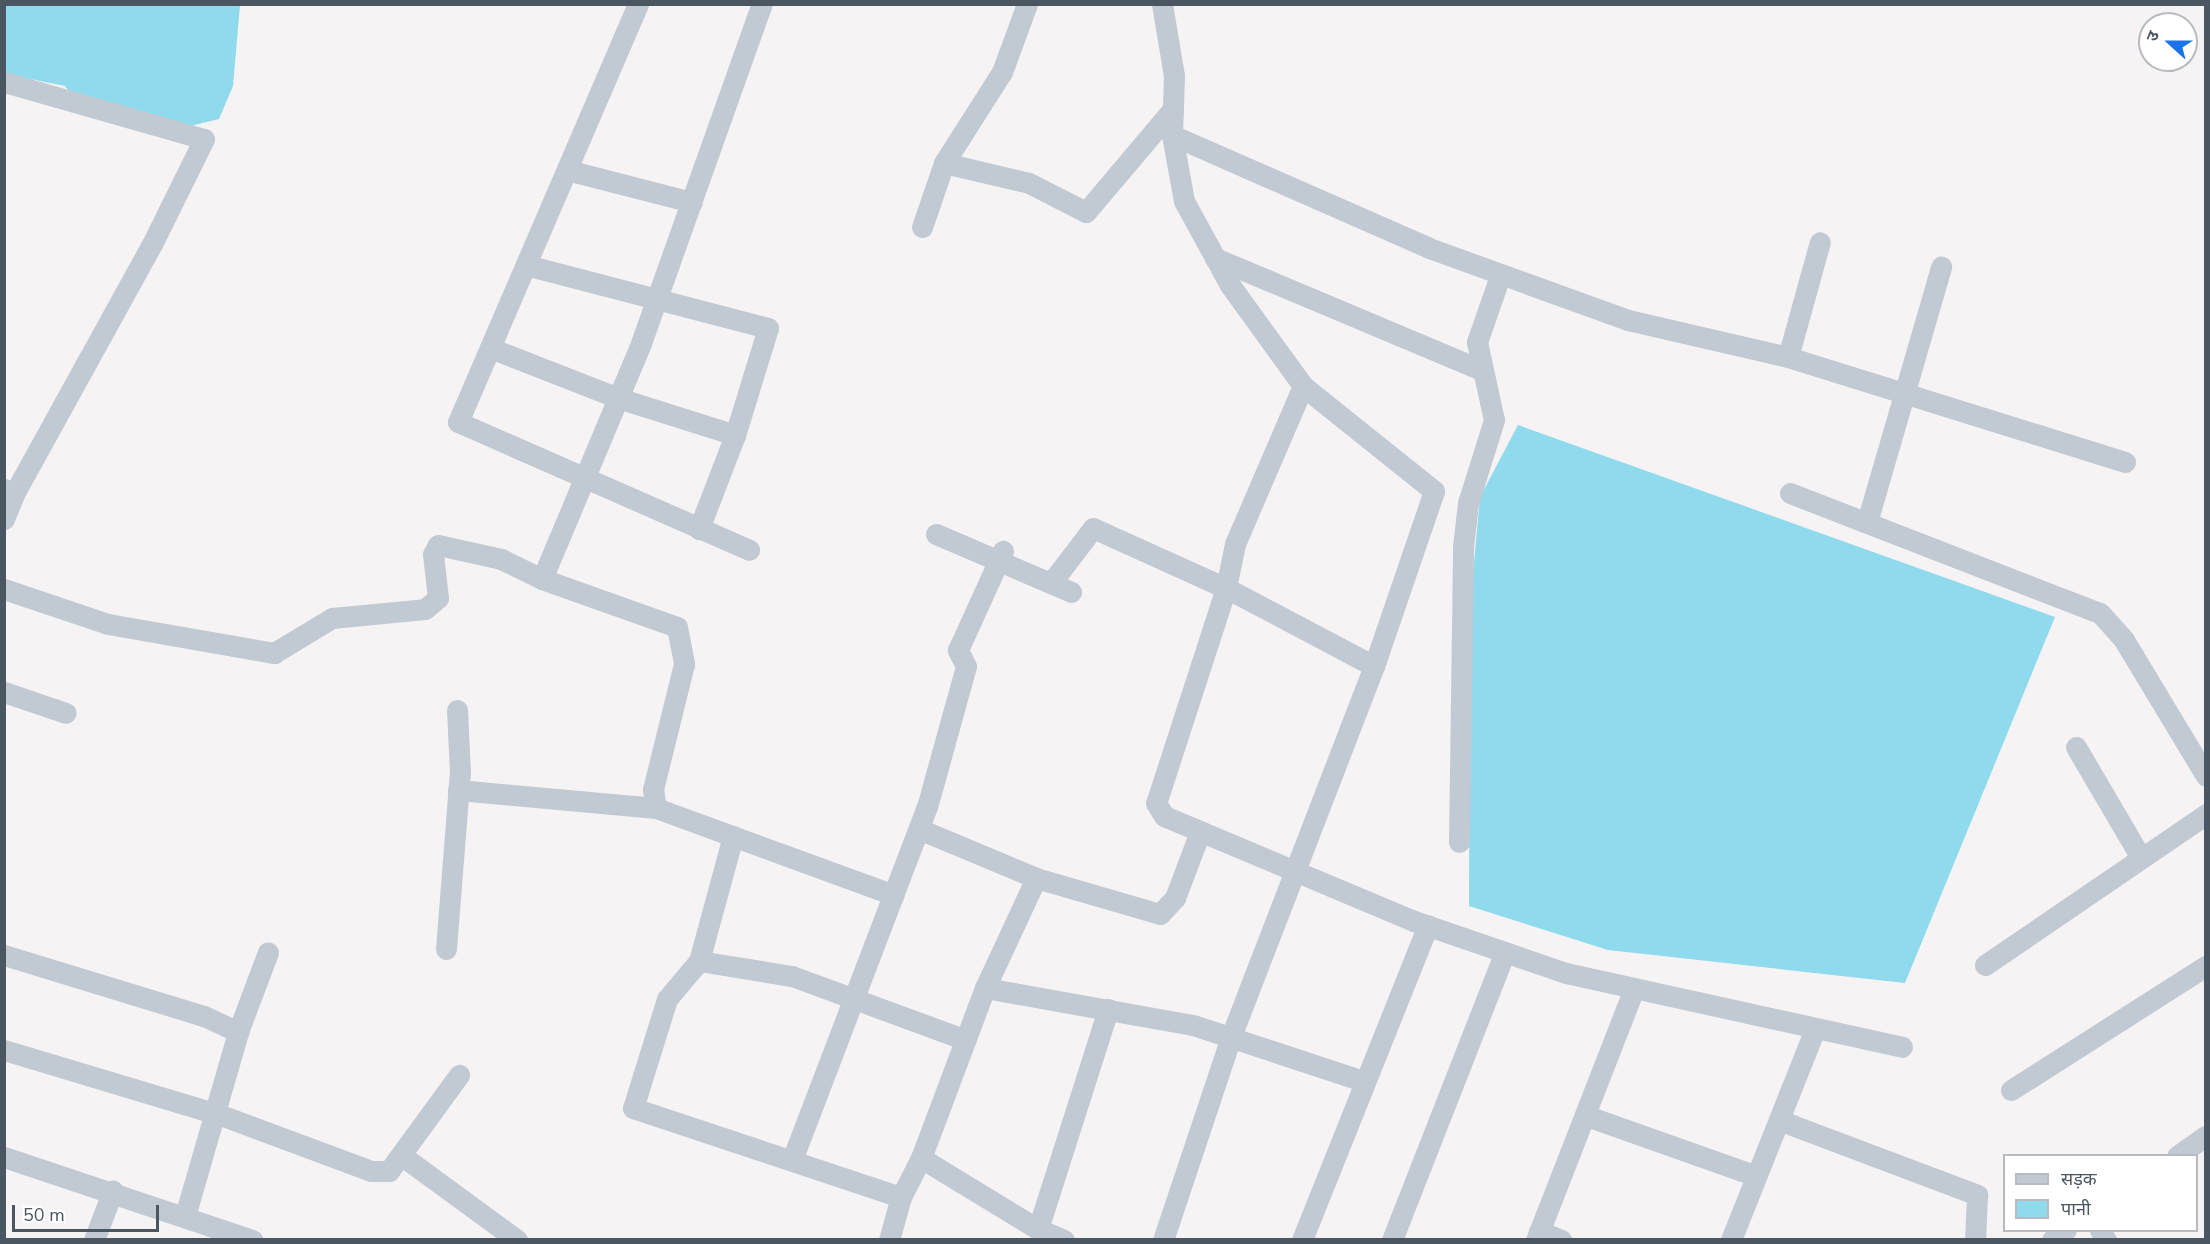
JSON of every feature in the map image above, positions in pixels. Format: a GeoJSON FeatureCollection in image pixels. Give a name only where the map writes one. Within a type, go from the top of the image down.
{"type":"FeatureCollection","features":[{"type":"Feature","properties":{"kind":"street"},"geometry":{"type":"LineString","coordinates":[[639,4],[458,422],[749,550]]}},
{"type":"Feature","properties":{"kind":"street"},"geometry":{"type":"LineString","coordinates":[[542,579],[657,298],[762,4]]}},
{"type":"Feature","properties":{"kind":"street"},"geometry":{"type":"LineString","coordinates":[[922,227],[944,163],[1002,72],[1027,4]]}},
{"type":"Feature","properties":{"kind":"street"},"geometry":{"type":"LineString","coordinates":[[1161,4],[1174,76],[1172,135],[1184,201],[1215,258],[1304,386],[1434,491],[1374,666],[1231,1037],[1163,1239]]}},
{"type":"Feature","properties":{"kind":"street"},"geometry":{"type":"LineString","coordinates":[[4,82],[204,139],[152,244],[9,491],[4,519]]}},
{"type":"Feature","properties":{"kind":"street"},"geometry":{"type":"LineString","coordinates":[[944,163],[1029,183],[1086,212],[1173,109]]}},
{"type":"Feature","properties":{"kind":"street"},"geometry":{"type":"LineString","coordinates":[[1172,135],[1500,276],[1628,320],[1788,357],[2125,462]]}},
{"type":"Feature","properties":{"kind":"street"},"geometry":{"type":"LineString","coordinates":[[567,170],[692,202]]}},
{"type":"Feature","properties":{"kind":"street"},"geometry":{"type":"LineString","coordinates":[[1788,357],[1820,242]]}},
{"type":"Feature","properties":{"kind":"street"},"geometry":{"type":"LineString","coordinates":[[1215,258],[1479,369]]}},
{"type":"Feature","properties":{"kind":"street"},"geometry":{"type":"LineString","coordinates":[[526,265],[768,328],[735,435],[699,529]]}},
{"type":"Feature","properties":{"kind":"street"},"geometry":{"type":"LineString","coordinates":[[1867,522],[1941,267]]}},
{"type":"Feature","properties":{"kind":"street"},"geometry":{"type":"LineString","coordinates":[[1459,842],[1463,547],[1468,503],[1494,420],[1479,369],[1477,342],[1500,276]]}},
{"type":"Feature","properties":{"kind":"street"},"geometry":{"type":"LineString","coordinates":[[490,348],[618,398],[735,435]]}},
{"type":"Feature","properties":{"kind":"street"},"geometry":{"type":"LineString","coordinates":[[1304,386],[1235,544],[1226,588],[1156,803],[1164,816],[1428,925],[1505,952],[1634,989],[1902,1047]]}},
{"type":"Feature","properties":{"kind":"street"},"geometry":{"type":"LineString","coordinates":[[1790,493],[2100,613],[2124,640],[2205,776]]}},
{"type":"Feature","properties":{"kind":"street"},"geometry":{"type":"LineString","coordinates":[[1051,583],[1093,528],[1226,588],[1374,666]]}},
{"type":"Feature","properties":{"kind":"street"},"geometry":{"type":"LineString","coordinates":[[936,534],[1000,556],[1071,592]]}},
{"type":"Feature","properties":{"kind":"street"},"geometry":{"type":"LineString","coordinates":[[4,589],[108,624],[274,653],[332,618],[425,609],[438,598],[433,554],[438,545],[501,559],[542,579],[677,627],[684,664],[652,789],[656,808]]}},
{"type":"Feature","properties":{"kind":"street"},"geometry":{"type":"LineString","coordinates":[[792,1160],[919,829],[966,666],[958,650],[1000,556]]}},
{"type":"Feature","properties":{"kind":"street"},"geometry":{"type":"LineString","coordinates":[[4,692],[66,713]]}},
{"type":"Feature","properties":{"kind":"street"},"geometry":{"type":"LineString","coordinates":[[446,949],[458,790],[457,710]]}},
{"type":"Feature","properties":{"kind":"street"},"geometry":{"type":"LineString","coordinates":[[2076,747],[2141,858]]}},
{"type":"Feature","properties":{"kind":"street"},"geometry":{"type":"LineString","coordinates":[[458,790],[656,808],[894,895]]}},
{"type":"Feature","properties":{"kind":"street"},"geometry":{"type":"LineString","coordinates":[[1985,966],[2205,814]]}},
{"type":"Feature","properties":{"kind":"street"},"geometry":{"type":"LineString","coordinates":[[919,829],[1035,878],[1160,914],[1175,898],[1200,832]]}},
{"type":"Feature","properties":{"kind":"street"},"geometry":{"type":"LineString","coordinates":[[733,836],[699,961],[667,999],[633,1108],[901,1197]]}},
{"type":"Feature","properties":{"kind":"street"},"geometry":{"type":"LineString","coordinates":[[889,1239],[901,1197],[921,1158],[985,988],[1035,878]]}},
{"type":"Feature","properties":{"kind":"street"},"geometry":{"type":"LineString","coordinates":[[1302,1239],[1363,1081],[1428,925]]}},
{"type":"Feature","properties":{"kind":"street"},"geometry":{"type":"LineString","coordinates":[[185,1216],[218,1114],[238,1032],[268,952]]}},
{"type":"Feature","properties":{"kind":"street"},"geometry":{"type":"LineString","coordinates":[[1392,1239],[1505,952]]}},
{"type":"Feature","properties":{"kind":"street"},"geometry":{"type":"LineString","coordinates":[[4,955],[204,1016],[238,1032]]}},
{"type":"Feature","properties":{"kind":"street"},"geometry":{"type":"LineString","coordinates":[[699,961],[792,975],[966,1040]]}},
{"type":"Feature","properties":{"kind":"street"},"geometry":{"type":"LineString","coordinates":[[2011,1090],[2205,966]]}},
{"type":"Feature","properties":{"kind":"street"},"geometry":{"type":"LineString","coordinates":[[985,988],[1193,1025],[1363,1081]]}},
{"type":"Feature","properties":{"kind":"street"},"geometry":{"type":"LineString","coordinates":[[1562,1239],[1538,1235],[1587,1116],[1634,989]]}},
{"type":"Feature","properties":{"kind":"street"},"geometry":{"type":"LineString","coordinates":[[1038,1229],[1108,1009]]}},
{"type":"Feature","properties":{"kind":"street"},"geometry":{"type":"LineString","coordinates":[[1731,1239],[1815,1029]]}},
{"type":"Feature","properties":{"kind":"street"},"geometry":{"type":"LineString","coordinates":[[4,1050],[218,1114],[371,1171],[389,1171],[459,1075]]}},
{"type":"Feature","properties":{"kind":"street"},"geometry":{"type":"LineString","coordinates":[[1587,1116],[1756,1176]]}},
{"type":"Feature","properties":{"kind":"street"},"geometry":{"type":"LineString","coordinates":[[1779,1120],[1977,1195],[1975,1239]]}},
{"type":"Feature","properties":{"kind":"street"},"geometry":{"type":"LineString","coordinates":[[2178,1154],[2205,1136]]}},
{"type":"Feature","properties":{"kind":"street"},"geometry":{"type":"LineString","coordinates":[[401,1155],[517,1239]]}},
{"type":"Feature","properties":{"kind":"street"},"geometry":{"type":"LineString","coordinates":[[4,1157],[113,1190],[242,1238]]}},
{"type":"Feature","properties":{"kind":"street"},"geometry":{"type":"LineString","coordinates":[[921,1158],[1038,1229],[1064,1239]]}},
{"type":"Feature","properties":{"kind":"street"},"geometry":{"type":"LineString","coordinates":[[94,1239],[113,1190]]}},
{"type":"Feature","properties":{"kind":"water"},"geometry":{"type":"Polygon","coordinates":[[[4,5],[240,5],[233,86],[219,119],[170,131],[73,97],[65,86],[5,74],[4,5]]]}},
{"type":"Feature","properties":{"kind":"water"},"geometry":{"type":"Polygon","coordinates":[[[1518,425],[2055,617],[1905,983],[1608,950],[1469,906],[1470,607],[1480,497],[1518,425]]]}}]}
